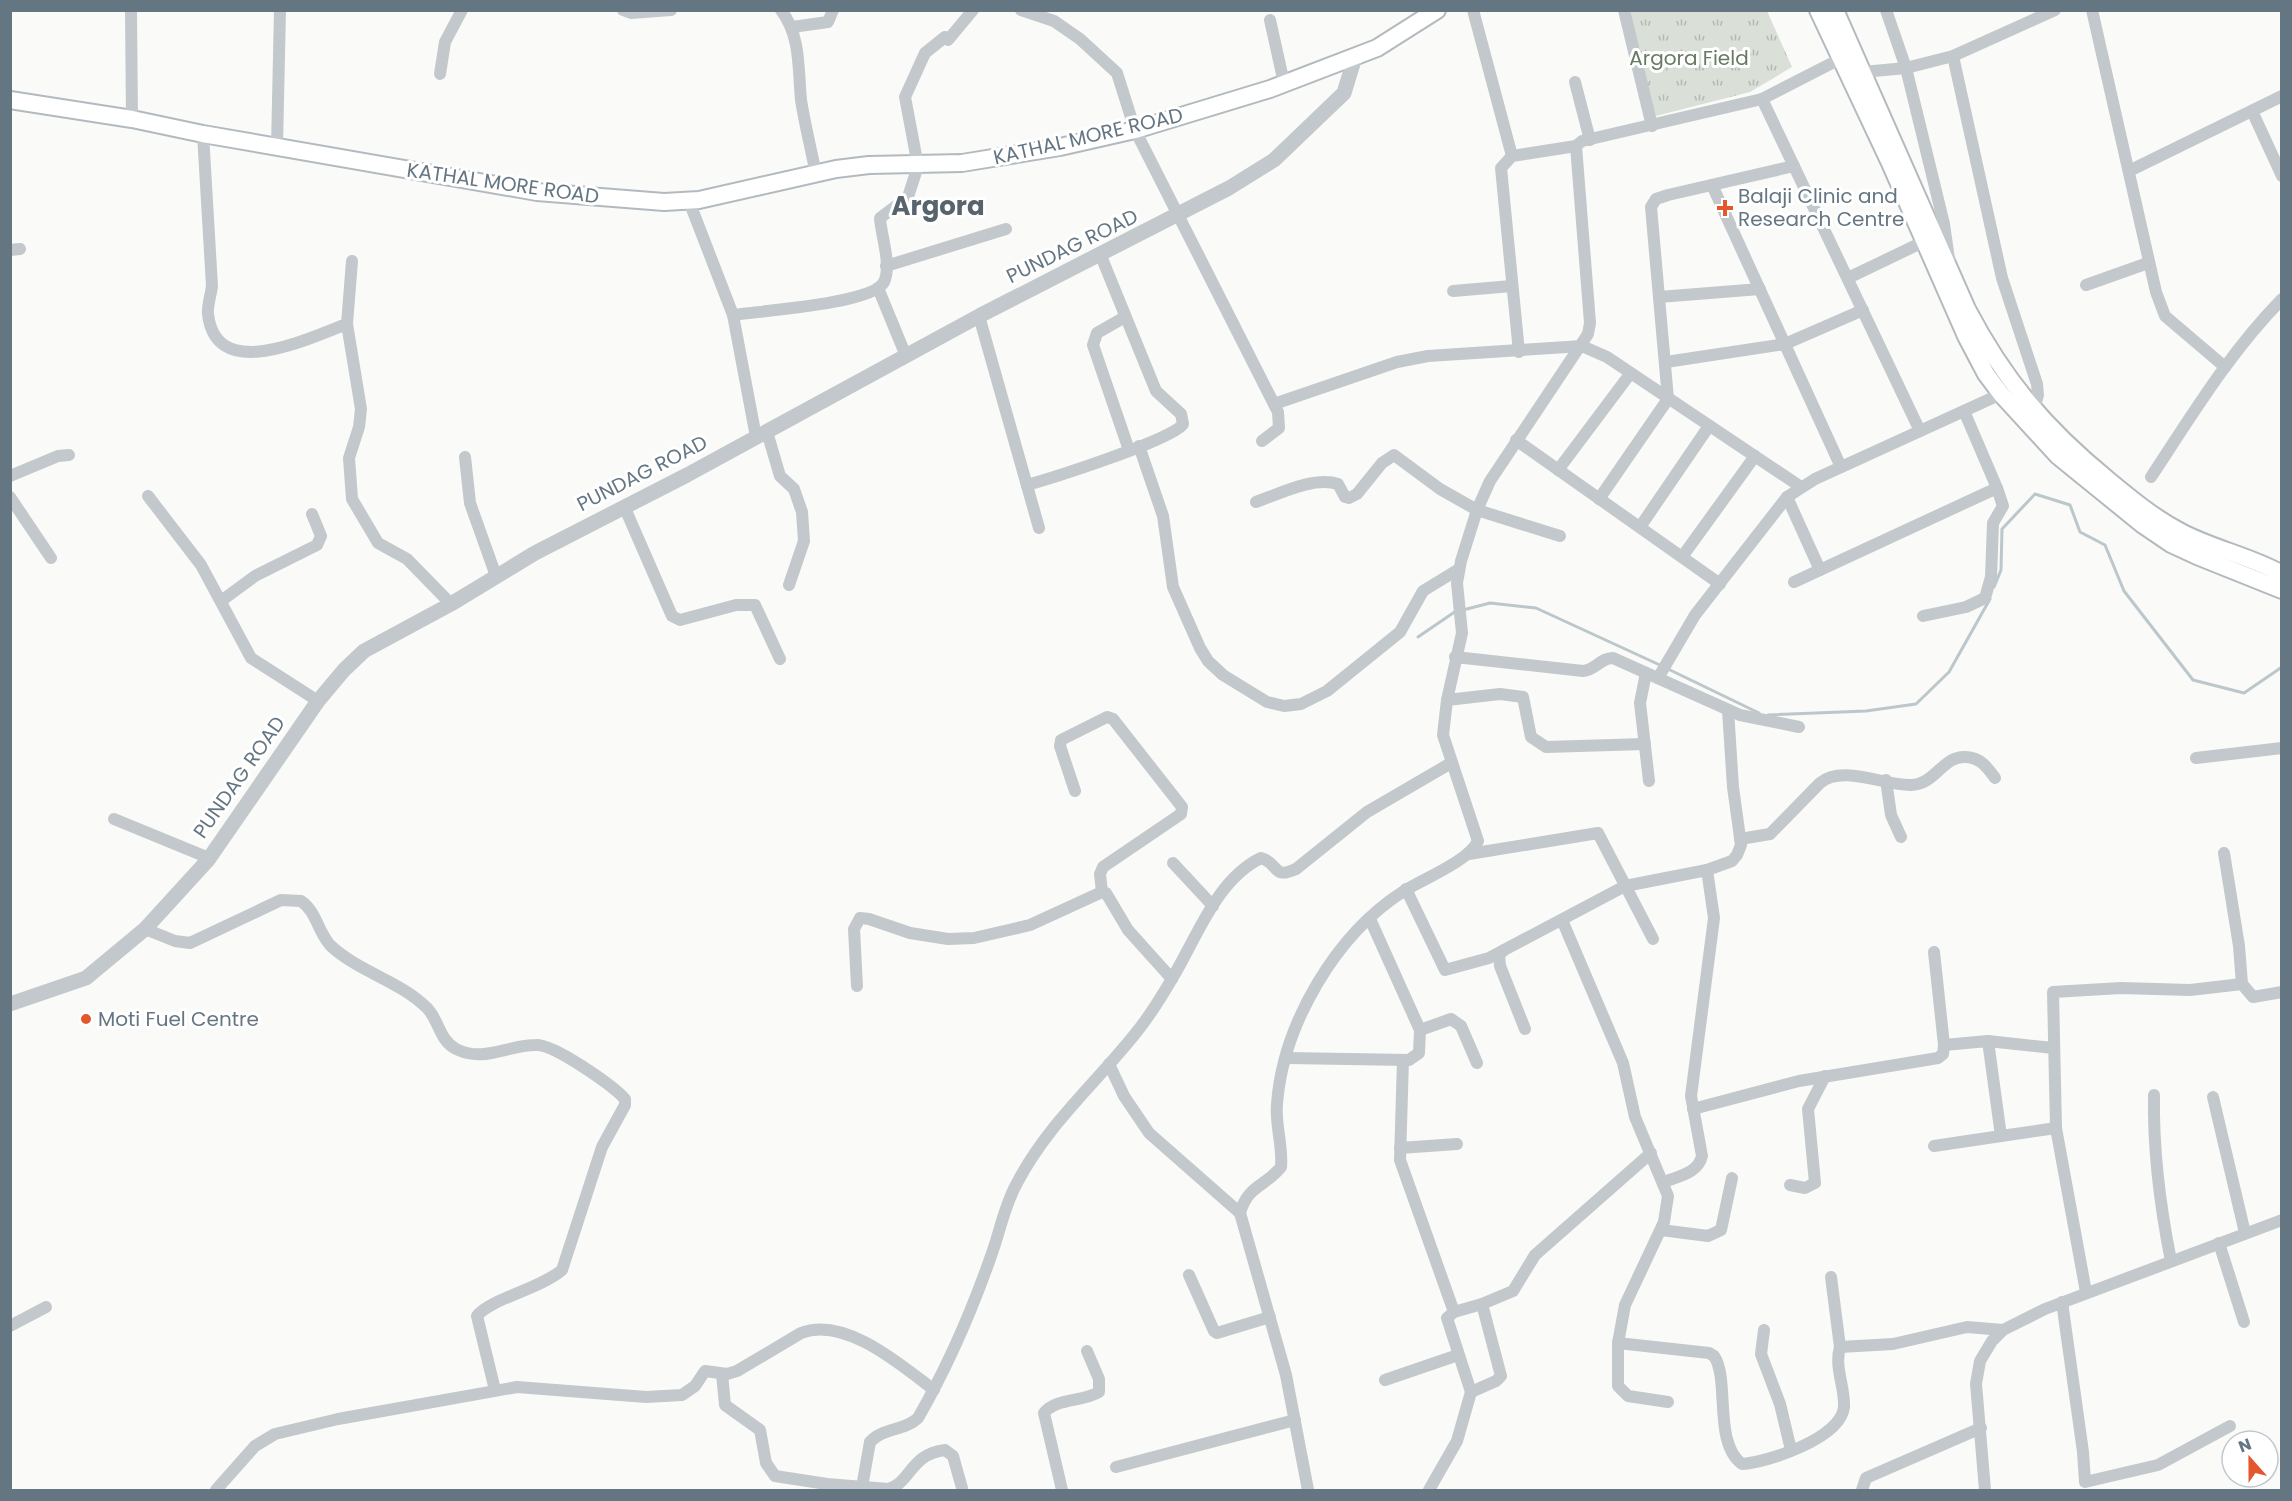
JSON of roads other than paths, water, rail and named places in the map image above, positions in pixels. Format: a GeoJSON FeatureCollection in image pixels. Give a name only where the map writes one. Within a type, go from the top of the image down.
{"type":"FeatureCollection","features":[{"type":"Feature","properties":{"kind":"main road"},"geometry":{"type":"LineString","coordinates":[[1818,10],[1890,163],[1966,336],[1986,374],[2001,394],[2058,456],[2143,525],[2171,544],[2282,590]]}},
{"type":"Feature","properties":{"kind":"main road"},"geometry":{"type":"LineString","coordinates":[[1835,10],[1949,270],[1984,342],[2020,395],[2077,455],[2154,515],[2212,548],[2282,574]]}},
{"type":"Feature","properties":{"kind":"main road","name":"KATHAL MORE ROAD"},"geometry":{"type":"LineString","coordinates":[[10,100],[132,119],[203,134],[537,192],[589,198],[689,201],[868,165],[918,166],[1008,157],[1135,130],[1284,83],[1355,57],[1377,48],[1431,13]]}},
{"type":"Feature","properties":{"kind":"street"},"geometry":{"type":"LineString","coordinates":[[130,10],[132,119]]}},
{"type":"Feature","properties":{"kind":"street"},"geometry":{"type":"LineString","coordinates":[[277,146],[280,10]]}},
{"type":"Feature","properties":{"kind":"street"},"geometry":{"type":"LineString","coordinates":[[440,74],[445,42],[462,10]]}},
{"type":"Feature","properties":{"kind":"street"},"geometry":{"type":"LineString","coordinates":[[623,10],[631,13],[671,10]]}},
{"type":"Feature","properties":{"kind":"street"},"geometry":{"type":"LineString","coordinates":[[781,10],[792,27],[802,102],[816,174]]}},
{"type":"Feature","properties":{"kind":"street"},"geometry":{"type":"LineString","coordinates":[[792,27],[828,22],[833,10]]}},
{"type":"Feature","properties":{"kind":"street"},"geometry":{"type":"LineString","coordinates":[[733,315],[810,307],[878,288],[885,281],[886,266],[880,218],[905,201],[918,166],[905,97],[925,53],[946,39],[973,10]]}},
{"type":"Feature","properties":{"kind":"street"},"geometry":{"type":"LineString","coordinates":[[1021,10],[1054,21],[1080,39],[1118,73],[1135,130],[1274,404],[1280,422],[1279,428],[1262,441]]}},
{"type":"Feature","properties":{"kind":"street"},"geometry":{"type":"LineString","coordinates":[[1473,10],[1512,156]]}},
{"type":"Feature","properties":{"kind":"street"},"geometry":{"type":"LineString","coordinates":[[1624,10],[1652,126]]}},
{"type":"Feature","properties":{"kind":"street"},"geometry":{"type":"LineString","coordinates":[[1886,10],[1906,68],[1944,224],[1949,270]]}},
{"type":"Feature","properties":{"kind":"street"},"geometry":{"type":"LineString","coordinates":[[1863,72],[1906,68],[1953,56],[2055,10]]}},
{"type":"Feature","properties":{"kind":"street"},"geometry":{"type":"LineString","coordinates":[[2092,10],[2148,263],[2165,316],[2225,367]]}},
{"type":"Feature","properties":{"kind":"street"},"geometry":{"type":"LineString","coordinates":[[1270,20],[1284,83]]}},
{"type":"Feature","properties":{"kind":"street"},"geometry":{"type":"LineString","coordinates":[[1953,56],[2002,278],[2037,384],[2038,395],[2034,410]]}},
{"type":"Feature","properties":{"kind":"street","name":"PUNDAG ROAD"},"geometry":{"type":"LineString","coordinates":[[10,1004],[86,978],[145,929],[181,893],[209,858],[318,701],[344,670],[364,651],[624,506],[979,316],[1180,216],[1274,160],[1344,93],[1355,57]]}},
{"type":"Feature","properties":{"kind":"street"},"geometry":{"type":"LineString","coordinates":[[1519,351],[1500,178],[1501,168],[1512,156],[1576,146],[1590,140],[1762,99],[1840,59]]}},
{"type":"Feature","properties":{"kind":"street"},"geometry":{"type":"LineString","coordinates":[[1575,82],[1590,140]]}},
{"type":"Feature","properties":{"kind":"street"},"geometry":{"type":"LineString","coordinates":[[2128,171],[2282,96]]}},
{"type":"Feature","properties":{"kind":"street"},"geometry":{"type":"LineString","coordinates":[[1762,99],[1920,431]]}},
{"type":"Feature","properties":{"kind":"street"},"geometry":{"type":"LineString","coordinates":[[2252,111],[2282,176]]}},
{"type":"Feature","properties":{"kind":"street"},"geometry":{"type":"LineString","coordinates":[[203,134],[212,286],[208,311],[213,328],[222,341],[238,350],[262,353],[347,324]]}},
{"type":"Feature","properties":{"kind":"street"},"geometry":{"type":"LineString","coordinates":[[1469,854],[1478,841],[1477,832],[1443,735],[1455,657],[1462,633],[1456,583],[1477,510],[1490,481],[1582,346],[1590,323],[1576,146]]}},
{"type":"Feature","properties":{"kind":"street"},"geometry":{"type":"LineString","coordinates":[[1599,499],[1668,399],[1651,207],[1656,199],[1668,195],[1794,166]]}},
{"type":"Feature","properties":{"kind":"street"},"geometry":{"type":"LineString","coordinates":[[1712,185],[1841,468]]}},
{"type":"Feature","properties":{"kind":"street"},"geometry":{"type":"LineString","coordinates":[[689,201],[733,315],[761,434],[780,476],[794,489],[802,513],[804,541],[789,585]]}},
{"type":"Feature","properties":{"kind":"street"},"geometry":{"type":"LineString","coordinates":[[886,266],[1006,229]]}},
{"type":"Feature","properties":{"kind":"street"},"geometry":{"type":"LineString","coordinates":[[1848,278],[1923,242]]}},
{"type":"Feature","properties":{"kind":"street"},"geometry":{"type":"LineString","coordinates":[[1027,485],[1083,468],[1134,448],[1181,427],[1184,421],[1179,412],[1156,391],[1101,256]]}},
{"type":"Feature","properties":{"kind":"street"},"geometry":{"type":"LineString","coordinates":[[352,261],[347,324],[361,409],[359,427],[349,458],[352,499],[378,543],[407,559],[452,603]]}},
{"type":"Feature","properties":{"kind":"street"},"geometry":{"type":"LineString","coordinates":[[2086,285],[2148,263]]}},
{"type":"Feature","properties":{"kind":"street"},"geometry":{"type":"LineString","coordinates":[[1453,291],[1512,286]]}},
{"type":"Feature","properties":{"kind":"street"},"geometry":{"type":"LineString","coordinates":[[878,288],[906,356]]}},
{"type":"Feature","properties":{"kind":"street"},"geometry":{"type":"LineString","coordinates":[[1659,297],[1760,289]]}},
{"type":"Feature","properties":{"kind":"street"},"geometry":{"type":"LineString","coordinates":[[2151,477],[2247,337],[2282,300]]}},
{"type":"Feature","properties":{"kind":"street"},"geometry":{"type":"LineString","coordinates":[[1666,362],[1785,344],[1863,310]]}},
{"type":"Feature","properties":{"kind":"street"},"geometry":{"type":"LineString","coordinates":[[979,316],[1039,528]]}},
{"type":"Feature","properties":{"kind":"street"},"geometry":{"type":"LineString","coordinates":[[1125,317],[1100,330],[1093,345],[1163,516],[1173,587],[1200,648],[1208,661],[1223,675],[1267,702],[1284,706],[1301,704],[1327,691],[1400,632],[1423,591],[1459,569]]}},
{"type":"Feature","properties":{"kind":"street"},"geometry":{"type":"LineString","coordinates":[[1274,404],[1397,362],[1453,354],[1582,346],[1607,357],[1800,487]]}},
{"type":"Feature","properties":{"kind":"street"},"geometry":{"type":"LineString","coordinates":[[1558,470],[1630,374]]}},
{"type":"Feature","properties":{"kind":"street"},"geometry":{"type":"LineString","coordinates":[[1660,674],[1689,623],[1787,497],[1800,487],[2001,394]]}},
{"type":"Feature","properties":{"kind":"street"},"geometry":{"type":"LineString","coordinates":[[1923,616],[1966,607],[1985,598],[1991,577],[1993,523],[2004,506],[1964,411]]}},
{"type":"Feature","properties":{"kind":"street"},"geometry":{"type":"LineString","coordinates":[[1640,527],[1709,426]]}},
{"type":"Feature","properties":{"kind":"street"},"geometry":{"type":"LineString","coordinates":[[1516,440],[1720,584]]}},
{"type":"Feature","properties":{"kind":"street"},"geometry":{"type":"LineString","coordinates":[[10,476],[58,456],[69,455]]}},
{"type":"Feature","properties":{"kind":"street"},"geometry":{"type":"LineString","coordinates":[[1256,502],[1308,485],[1328,483],[1338,484],[1345,497],[1352,497],[1382,463],[1394,455],[1440,489],[1477,510],[1560,536]]}},
{"type":"Feature","properties":{"kind":"street"},"geometry":{"type":"LineString","coordinates":[[1682,557],[1755,456]]}},
{"type":"Feature","properties":{"kind":"street"},"geometry":{"type":"LineString","coordinates":[[465,457],[470,503],[496,576]]}},
{"type":"Feature","properties":{"kind":"street"},"geometry":{"type":"LineString","coordinates":[[1794,582],[1997,488]]}},
{"type":"Feature","properties":{"kind":"street"},"geometry":{"type":"LineString","coordinates":[[148,496],[201,565],[251,658],[318,701]]}},
{"type":"Feature","properties":{"kind":"street"},"geometry":{"type":"LineString","coordinates":[[10,497],[51,558]]}},
{"type":"Feature","properties":{"kind":"street"},"geometry":{"type":"LineString","coordinates":[[1787,497],[1820,570]]}},
{"type":"Feature","properties":{"kind":"street"},"geometry":{"type":"LineString","coordinates":[[624,506],[672,616],[680,620],[736,605],[755,605],[780,659]]}},
{"type":"Feature","properties":{"kind":"street"},"geometry":{"type":"LineString","coordinates":[[221,601],[255,576],[317,545],[321,536],[312,514]]}},
{"type":"Feature","properties":{"kind":"street"},"geometry":{"type":"LineString","coordinates":[[1455,657],[1582,671],[1592,670],[1602,660],[1613,658],[1646,673],[1660,674],[1728,710],[1761,721],[1800,727]]}},
{"type":"Feature","properties":{"kind":"street"},"geometry":{"type":"LineString","coordinates":[[1646,673],[1640,703],[1649,781]]}},
{"type":"Feature","properties":{"kind":"street"},"geometry":{"type":"LineString","coordinates":[[1447,700],[1500,694],[1523,697],[1533,742],[1546,747],[1645,744]]}},
{"type":"Feature","properties":{"kind":"street"},"geometry":{"type":"LineString","coordinates":[[1407,889],[1445,970],[1490,958],[1625,886],[1707,870],[1732,861],[1741,849],[1733,787],[1728,710]]}},
{"type":"Feature","properties":{"kind":"street"},"geometry":{"type":"LineString","coordinates":[[1075,791],[1060,743],[1065,737],[1107,717],[1113,719],[1182,807],[1181,814],[1167,825],[1103,867],[1100,874],[1102,892]]}},
{"type":"Feature","properties":{"kind":"street"},"geometry":{"type":"LineString","coordinates":[[2196,758],[2282,748]]}},
{"type":"Feature","properties":{"kind":"street"},"geometry":{"type":"LineString","coordinates":[[1740,839],[1770,834],[1825,779],[1837,776],[1886,780],[1910,785],[1924,783],[1949,761],[1964,756],[1979,760],[1995,778]]}},
{"type":"Feature","properties":{"kind":"street"},"geometry":{"type":"LineString","coordinates":[[862,1487],[870,1442],[879,1435],[912,1423],[934,1390],[957,1344],[1017,1183],[1058,1121],[1137,1032],[1172,979],[1213,906],[1242,870],[1254,861],[1266,859],[1278,873],[1284,874],[1296,869],[1367,812],[1451,763]]}},
{"type":"Feature","properties":{"kind":"street"},"geometry":{"type":"LineString","coordinates":[[1886,780],[1891,814],[1901,837]]}},
{"type":"Feature","properties":{"kind":"street"},"geometry":{"type":"LineString","coordinates":[[114,819],[209,858]]}},
{"type":"Feature","properties":{"kind":"street"},"geometry":{"type":"LineString","coordinates":[[1240,1213],[1251,1191],[1281,1167],[1276,1106],[1299,1016],[1318,978],[1370,919],[1407,889],[1469,854],[1598,833],[1653,939]]}},
{"type":"Feature","properties":{"kind":"street"},"geometry":{"type":"LineString","coordinates":[[2224,853],[2239,946],[2242,984],[2253,997],[2282,992]]}},
{"type":"Feature","properties":{"kind":"street"},"geometry":{"type":"LineString","coordinates":[[1173,863],[1213,906]]}},
{"type":"Feature","properties":{"kind":"street"},"geometry":{"type":"LineString","coordinates":[[1664,1182],[1700,1165],[1702,1156],[1691,1096],[1714,918],[1707,870]]}},
{"type":"Feature","properties":{"kind":"street"},"geometry":{"type":"LineString","coordinates":[[1102,892],[1106,893],[1128,930],[1172,979]]}},
{"type":"Feature","properties":{"kind":"street"},"geometry":{"type":"LineString","coordinates":[[857,986],[854,929],[860,918],[918,935],[948,939],[974,938],[1030,925],[1102,892]]}},
{"type":"Feature","properties":{"kind":"street"},"geometry":{"type":"LineString","coordinates":[[145,929],[175,941],[190,943],[281,900],[301,901],[311,910],[331,946],[394,983],[427,1008],[446,1041],[454,1048],[480,1055],[532,1045],[549,1047],[625,1099],[625,1106],[602,1147],[562,1270],[550,1280],[494,1304],[477,1316],[495,1390]]}},
{"type":"Feature","properties":{"kind":"street"},"geometry":{"type":"LineString","coordinates":[[1287,1058],[1402,1060],[1418,1056],[1420,1030],[1370,919]]}},
{"type":"Feature","properties":{"kind":"street"},"geometry":{"type":"LineString","coordinates":[[1562,920],[1623,1063],[1635,1117],[1664,1182],[1669,1204],[1661,1230],[1625,1305],[1618,1342],[1616,1376],[1622,1393],[1668,1402]]}},
{"type":"Feature","properties":{"kind":"street"},"geometry":{"type":"LineString","coordinates":[[1504,950],[1499,955],[1500,966],[1526,1029]]}},
{"type":"Feature","properties":{"kind":"street"},"geometry":{"type":"LineString","coordinates":[[1693,1109],[1825,1076],[1931,1061],[1942,1054],[1944,1045],[1934,952]]}},
{"type":"Feature","properties":{"kind":"street"},"geometry":{"type":"LineString","coordinates":[[2086,1292],[2056,1128],[2051,996],[2055,991],[2121,987],[2190,990],[2242,984]]}},
{"type":"Feature","properties":{"kind":"street"},"geometry":{"type":"LineString","coordinates":[[1420,1030],[1442,1021],[1457,1021],[1477,1063]]}},
{"type":"Feature","properties":{"kind":"street"},"geometry":{"type":"LineString","coordinates":[[1944,1045],[1988,1041],[2053,1048]]}},
{"type":"Feature","properties":{"kind":"street"},"geometry":{"type":"LineString","coordinates":[[1988,1041],[2001,1136]]}},
{"type":"Feature","properties":{"kind":"street"},"geometry":{"type":"LineString","coordinates":[[1402,1060],[1400,1148],[1404,1177],[1454,1312]]}},
{"type":"Feature","properties":{"kind":"street"},"geometry":{"type":"LineString","coordinates":[[1109,1064],[1124,1096],[1149,1133],[1240,1213],[1270,1317],[1295,1420],[1308,1491]]}},
{"type":"Feature","properties":{"kind":"street"},"geometry":{"type":"LineString","coordinates":[[1790,1185],[1805,1188],[1815,1183],[1808,1109],[1825,1076]]}},
{"type":"Feature","properties":{"kind":"street"},"geometry":{"type":"LineString","coordinates":[[2154,1095],[2153,1130],[2171,1261]]}},
{"type":"Feature","properties":{"kind":"street"},"geometry":{"type":"LineString","coordinates":[[2213,1097],[2245,1233]]}},
{"type":"Feature","properties":{"kind":"street"},"geometry":{"type":"LineString","coordinates":[[1934,1146],[2056,1128]]}},
{"type":"Feature","properties":{"kind":"street"},"geometry":{"type":"LineString","coordinates":[[1400,1148],[1456,1144]]}},
{"type":"Feature","properties":{"kind":"street"},"geometry":{"type":"LineString","coordinates":[[1429,1491],[1457,1441],[1471,1392],[1447,1324],[1447,1318],[1454,1312],[1482,1304],[1513,1291],[1534,1255],[1651,1153]]}},
{"type":"Feature","properties":{"kind":"street"},"geometry":{"type":"LineString","coordinates":[[1661,1230],[1708,1236],[1715,1234],[1724,1223],[1732,1178]]}},
{"type":"Feature","properties":{"kind":"street"},"geometry":{"type":"LineString","coordinates":[[1986,1491],[1976,1384],[1980,1361],[1992,1341],[2003,1330],[2086,1292],[2282,1220]]}},
{"type":"Feature","properties":{"kind":"street"},"geometry":{"type":"LineString","coordinates":[[2219,1243],[2244,1322]]}},
{"type":"Feature","properties":{"kind":"street"},"geometry":{"type":"LineString","coordinates":[[1189,1275],[1214,1331],[1217,1333],[1270,1317]]}},
{"type":"Feature","properties":{"kind":"street"},"geometry":{"type":"LineString","coordinates":[[1618,1342],[1709,1353],[1714,1356],[1724,1421],[1739,1461],[1747,1463],[1791,1450],[1818,1439],[1835,1426],[1844,1408],[1836,1364],[1840,1347],[1831,1277]]}},
{"type":"Feature","properties":{"kind":"street"},"geometry":{"type":"LineString","coordinates":[[2062,1302],[2083,1452],[2085,1482],[2158,1465],[2230,1426]]}},
{"type":"Feature","properties":{"kind":"street"},"geometry":{"type":"LineString","coordinates":[[1471,1392],[1496,1381],[1501,1376],[1482,1304]]}},
{"type":"Feature","properties":{"kind":"street"},"geometry":{"type":"LineString","coordinates":[[10,1326],[46,1307]]}},
{"type":"Feature","properties":{"kind":"street"},"geometry":{"type":"LineString","coordinates":[[1840,1347],[1893,1344],[1967,1327],[2003,1330]]}},
{"type":"Feature","properties":{"kind":"street"},"geometry":{"type":"LineString","coordinates":[[216,1491],[255,1446],[275,1434],[338,1419],[495,1390],[529,1387],[604,1395],[671,1397],[689,1393],[705,1371],[714,1370],[722,1374],[737,1371],[801,1333],[820,1330],[857,1337],[934,1390]]}},
{"type":"Feature","properties":{"kind":"street"},"geometry":{"type":"LineString","coordinates":[[1764,1330],[1761,1354],[1780,1404],[1791,1450]]}},
{"type":"Feature","properties":{"kind":"street"},"geometry":{"type":"LineString","coordinates":[[1062,1491],[1044,1413],[1054,1406],[1099,1392],[1099,1379],[1087,1351]]}},
{"type":"Feature","properties":{"kind":"street"},"geometry":{"type":"LineString","coordinates":[[1385,1380],[1458,1355]]}},
{"type":"Feature","properties":{"kind":"street"},"geometry":{"type":"LineString","coordinates":[[722,1374],[725,1405],[760,1430],[770,1473],[775,1476],[819,1487],[893,1488],[917,1461],[945,1450],[953,1456],[962,1488]]}},
{"type":"Feature","properties":{"kind":"street"},"geometry":{"type":"LineString","coordinates":[[1116,1467],[1295,1420]]}},
{"type":"Feature","properties":{"kind":"street"},"geometry":{"type":"LineString","coordinates":[[1862,1491],[1866,1478],[1981,1428]]}},
{"type":"Feature","properties":{"kind":"waterway"},"geometry":{"type":"LineString","coordinates":[[1994,587],[2001,570],[2002,529],[2035,494],[2070,505],[2080,532],[2105,545],[2124,591],[2193,680],[2244,693],[2282,667]]}},
{"type":"Feature","properties":{"kind":"waterway"},"geometry":{"type":"LineString","coordinates":[[1768,715],[1866,711],[1916,704],[1949,672],[1990,599]]}},
{"type":"Feature","properties":{"kind":"waterway"},"geometry":{"type":"LineString","coordinates":[[1463,610],[1490,603],[1536,608],[1662,666]]}},
{"type":"Feature","properties":{"kind":"waterway"},"geometry":{"type":"LineString","coordinates":[[1418,637],[1456,611]]}},
{"type":"Feature","properties":{"kind":"waterway"},"geometry":{"type":"LineString","coordinates":[[1668,669],[1759,713]]}},
{"type":"Feature","properties":{"kind":"place","name":"Balaji Clinic and Research Centre"},"geometry":{"type":"Point","coordinates":[1725,208]}},
{"type":"Feature","properties":{"kind":"place","name":"Moti Fuel Centre"},"geometry":{"type":"Point","coordinates":[86,1019]}},
{"type":"Feature","properties":{"kind":"district","name":"Argora"},"geometry":{"type":"Point","coordinates":[938,206]}},
{"type":"Feature","properties":{"kind":"park label","name":"Argora Field"},"geometry":{"type":"Point","coordinates":[1689,58]}}]}
